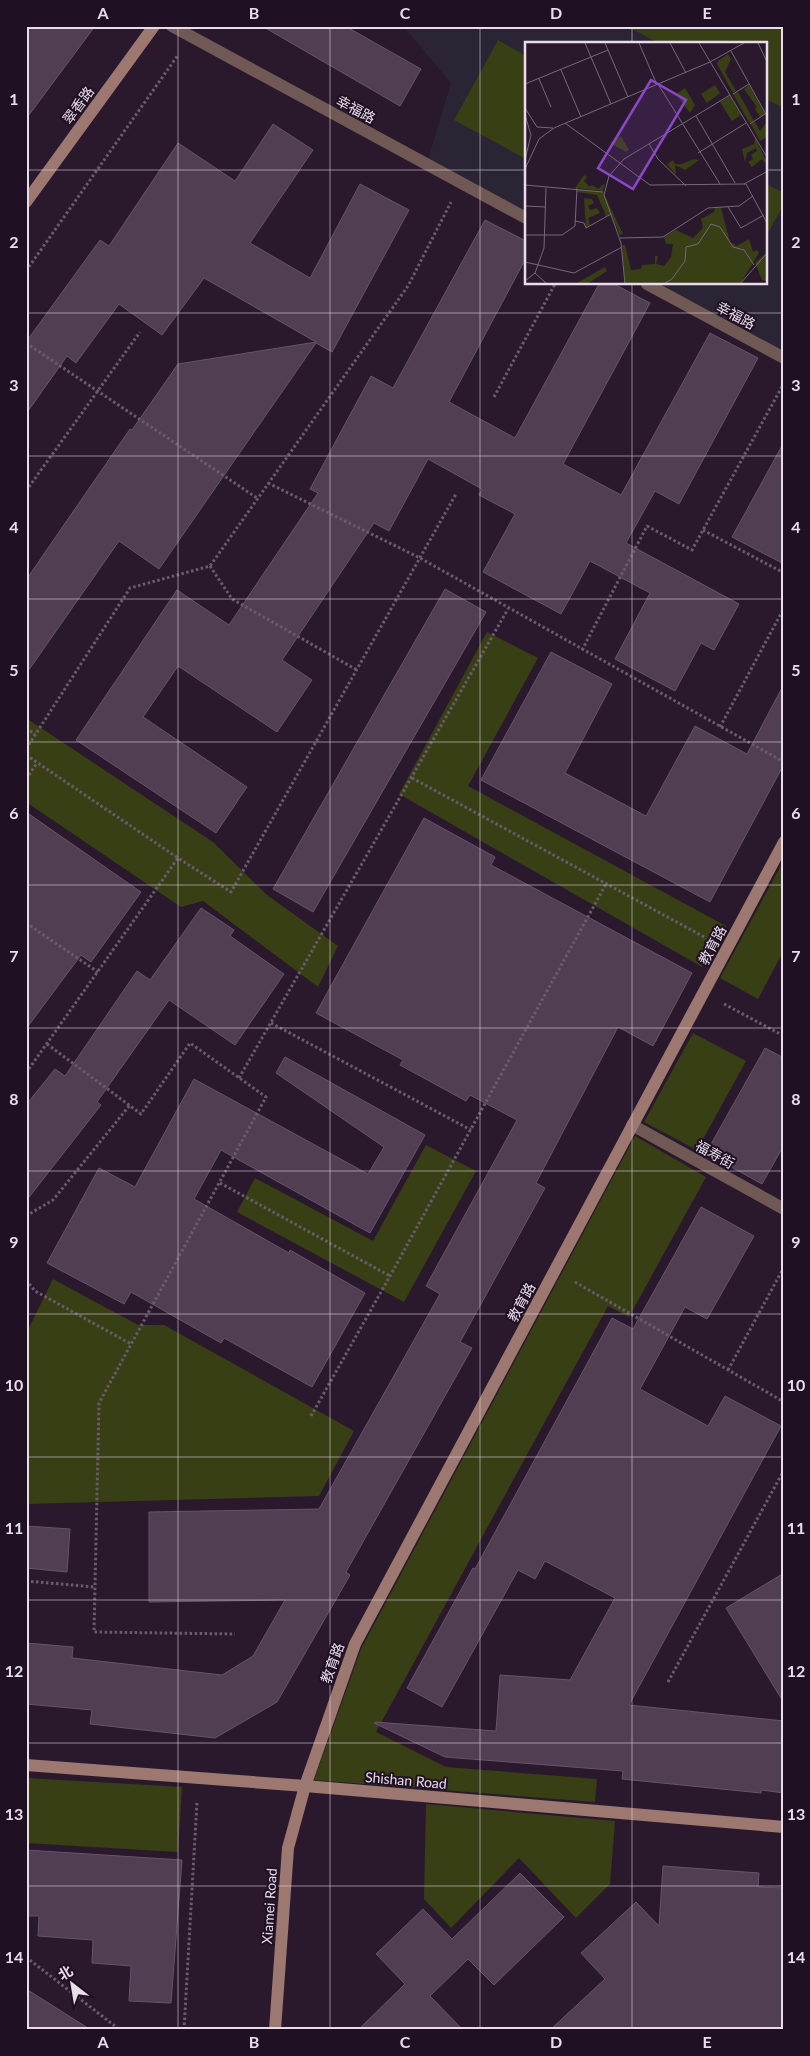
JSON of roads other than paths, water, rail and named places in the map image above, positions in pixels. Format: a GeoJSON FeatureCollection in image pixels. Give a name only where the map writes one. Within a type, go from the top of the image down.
{"type":"FeatureCollection","features":[{"type":"Feature","properties":{"kind":"street","name":"幸福路"},"geometry":{"type":"LineString","coordinates":[[172,26],[525,217]]}},
{"type":"Feature","properties":{"kind":"street","name":"翠香路"},"geometry":{"type":"LineString","coordinates":[[26,202],[152,27]]}},
{"type":"Feature","properties":{"kind":"street","name":"幸福路"},"geometry":{"type":"LineString","coordinates":[[649,285],[784,358]]}},
{"type":"Feature","properties":{"kind":"street","name":"教育路"},"geometry":{"type":"LineString","coordinates":[[305,1786],[355,1644],[784,842]]}},
{"type":"Feature","properties":{"kind":"street","name":"福寿街"},"geometry":{"type":"LineString","coordinates":[[632,1125],[784,1209]]}},
{"type":"Feature","properties":{"kind":"street","name":"Shishan Road"},"geometry":{"type":"LineString","coordinates":[[26,1765],[305,1786],[784,1828]]}},
{"type":"Feature","properties":{"kind":"street","name":"Xiamei Road"},"geometry":{"type":"LineString","coordinates":[[276,2030],[288,1848],[305,1786]]}}]}
